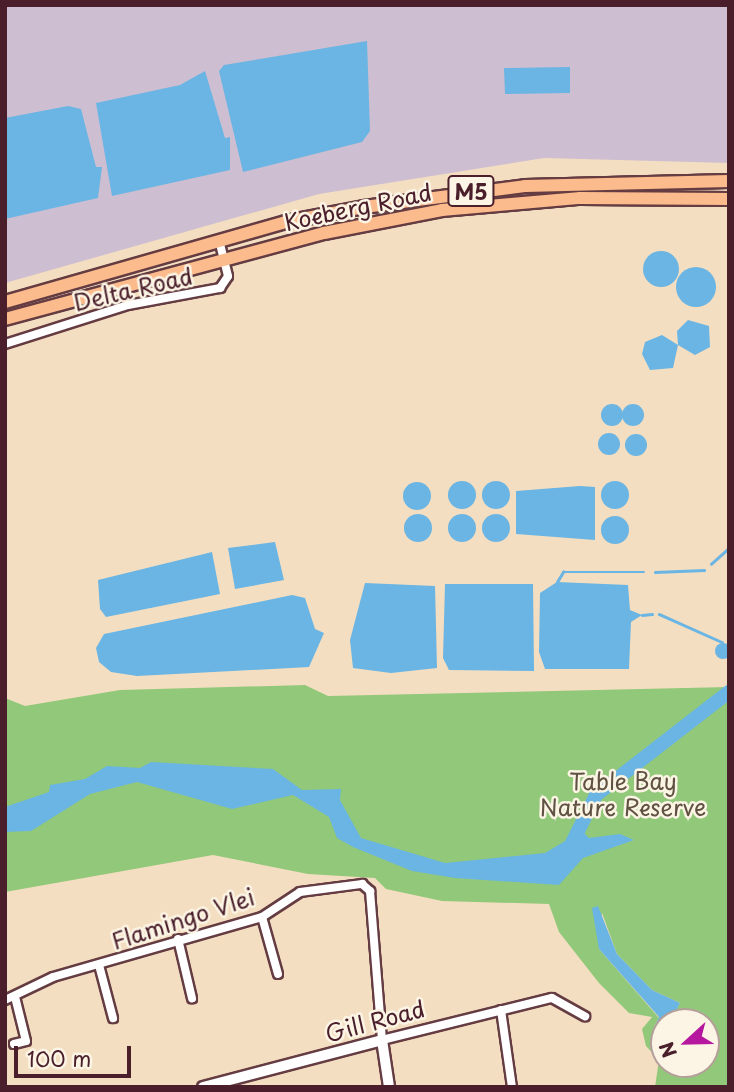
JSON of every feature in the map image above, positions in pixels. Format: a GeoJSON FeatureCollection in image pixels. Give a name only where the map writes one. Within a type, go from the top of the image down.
{"type":"FeatureCollection","features":[{"type":"Feature","properties":{"kind":"main road","name":"Koeberg Road"},"geometry":{"type":"LineString","coordinates":[[5,302],[219,240],[444,194],[636,180],[729,181]]}},
{"type":"Feature","properties":{"kind":"main road","name":"Koeberg Road"},"geometry":{"type":"LineString","coordinates":[[5,319],[225,261],[442,210],[580,198],[729,199]]}},
{"type":"Feature","properties":{"kind":"street","name":"Delta Road"},"geometry":{"type":"LineString","coordinates":[[5,344],[128,305],[220,288],[228,279],[219,240]]}},
{"type":"Feature","properties":{"kind":"street","name":"Flamingo Vlei"},"geometry":{"type":"LineString","coordinates":[[5,1000],[53,977],[178,939],[262,918],[300,892],[362,884],[370,891],[382,1040]]}},
{"type":"Feature","properties":{"kind":"street"},"geometry":{"type":"LineString","coordinates":[[262,918],[278,974]]}},
{"type":"Feature","properties":{"kind":"street"},"geometry":{"type":"LineString","coordinates":[[178,939],[192,998]]}},
{"type":"Feature","properties":{"kind":"street"},"geometry":{"type":"LineString","coordinates":[[99,965],[113,1018]]}},
{"type":"Feature","properties":{"kind":"street"},"geometry":{"type":"LineString","coordinates":[[14,1044],[26,1041],[15,997]]}},
{"type":"Feature","properties":{"kind":"street","name":"Gill Road"},"geometry":{"type":"LineString","coordinates":[[203,1087],[501,1010],[559,999],[585,1016]]}},
{"type":"Feature","properties":{"kind":"street"},"geometry":{"type":"LineString","coordinates":[[501,1010],[512,1087]]}},
{"type":"Feature","properties":{"kind":"street"},"geometry":{"type":"LineString","coordinates":[[382,1040],[389,1087]]}},
{"type":"Feature","properties":{"kind":"shaded area"},"geometry":{"type":"Polygon","coordinates":[[[5,5],[729,5],[729,163],[544,158],[319,194],[5,283],[5,5]]]}},
{"type":"Feature","properties":{"kind":"green space","name":"Table Bay Nature Reserve"},"geometry":{"type":"Polygon","coordinates":[[[305,685],[328,696],[729,687],[729,1087],[655,1087],[656,1078],[720,1078],[720,1008],[677,1008],[680,1003],[652,990],[617,954],[602,913],[599,949],[650,1008],[650,1017],[629,1013],[599,983],[559,932],[549,904],[442,901],[386,889],[375,878],[308,874],[213,855],[5,892],[5,698],[25,706],[120,690],[305,685]]]}},
{"type":"Feature","properties":{"kind":"green space","name":"Table Bay Nature Reserve"},"geometry":{"type":"Polygon","coordinates":[[[650,1019],[650,1050],[646,1046],[642,1029],[650,1019]]]}},
{"type":"Feature","properties":{"kind":"water"},"geometry":{"type":"Polygon","coordinates":[[[367,41],[370,131],[362,142],[243,172],[219,71],[224,65],[367,41]]]}},
{"type":"Feature","properties":{"kind":"water"},"geometry":{"type":"Polygon","coordinates":[[[570,67],[570,93],[505,94],[504,68],[570,67]]]}},
{"type":"Feature","properties":{"kind":"water"},"geometry":{"type":"Polygon","coordinates":[[[205,71],[225,138],[230,137],[230,170],[112,196],[96,103],[180,85],[205,71]]]}},
{"type":"Feature","properties":{"kind":"water"},"geometry":{"type":"Polygon","coordinates":[[[68,106],[81,109],[96,167],[102,167],[98,198],[5,219],[5,118],[68,106]]]}},
{"type":"Feature","properties":{"kind":"water"},"geometry":{"type":"Polygon","coordinates":[[[661,251],[673,257],[679,269],[673,281],[661,287],[649,281],[643,269],[649,257],[661,251]]]}},
{"type":"Feature","properties":{"kind":"water"},"geometry":{"type":"Polygon","coordinates":[[[696,267],[710,273],[716,287],[710,301],[696,307],[682,301],[676,287],[682,273],[696,267]]]}},
{"type":"Feature","properties":{"kind":"water"},"geometry":{"type":"Polygon","coordinates":[[[688,320],[709,326],[710,347],[695,355],[678,345],[677,331],[688,320]]]}},
{"type":"Feature","properties":{"kind":"water"},"geometry":{"type":"Polygon","coordinates":[[[662,335],[678,345],[673,368],[650,370],[642,354],[645,342],[662,335]]]}},
{"type":"Feature","properties":{"kind":"water"},"geometry":{"type":"Polygon","coordinates":[[[608,404],[616,404],[623,411],[623,419],[616,426],[608,426],[601,419],[601,411],[608,404]]]}},
{"type":"Feature","properties":{"kind":"water"},"geometry":{"type":"Polygon","coordinates":[[[629,404],[637,404],[644,411],[644,419],[637,426],[629,426],[622,419],[622,411],[629,404]]]}},
{"type":"Feature","properties":{"kind":"water"},"geometry":{"type":"Polygon","coordinates":[[[609,433],[617,436],[620,444],[617,452],[609,455],[601,452],[598,444],[601,436],[609,433]]]}},
{"type":"Feature","properties":{"kind":"water"},"geometry":{"type":"Polygon","coordinates":[[[636,434],[644,437],[647,445],[644,453],[636,456],[628,453],[625,445],[628,437],[636,434]]]}},
{"type":"Feature","properties":{"kind":"water"},"geometry":{"type":"Polygon","coordinates":[[[462,481],[472,485],[476,495],[472,505],[462,509],[452,505],[448,495],[452,485],[462,481]]]}},
{"type":"Feature","properties":{"kind":"water"},"geometry":{"type":"Polygon","coordinates":[[[496,481],[506,485],[510,495],[506,505],[496,509],[486,505],[482,495],[486,485],[496,481]]]}},
{"type":"Feature","properties":{"kind":"water"},"geometry":{"type":"Polygon","coordinates":[[[615,481],[625,485],[629,495],[625,505],[615,509],[605,505],[601,495],[605,485],[615,481]]]}},
{"type":"Feature","properties":{"kind":"water"},"geometry":{"type":"Polygon","coordinates":[[[417,482],[427,486],[431,496],[427,506],[417,510],[407,506],[403,496],[407,486],[417,482]]]}},
{"type":"Feature","properties":{"kind":"water"},"geometry":{"type":"Polygon","coordinates":[[[595,487],[595,540],[516,534],[516,491],[595,487]]]}},
{"type":"Feature","properties":{"kind":"water"},"geometry":{"type":"Polygon","coordinates":[[[418,514],[428,518],[432,528],[428,538],[418,542],[408,538],[404,528],[408,518],[418,514]]]}},
{"type":"Feature","properties":{"kind":"water"},"geometry":{"type":"Polygon","coordinates":[[[462,514],[472,518],[476,528],[472,538],[462,542],[452,538],[448,528],[452,518],[462,514]]]}},
{"type":"Feature","properties":{"kind":"water"},"geometry":{"type":"Polygon","coordinates":[[[496,514],[506,518],[510,528],[506,538],[496,542],[486,538],[482,528],[486,518],[496,514]]]}},
{"type":"Feature","properties":{"kind":"water"},"geometry":{"type":"Polygon","coordinates":[[[615,516],[625,520],[629,530],[625,540],[615,544],[605,540],[601,530],[605,520],[615,516]]]}},
{"type":"Feature","properties":{"kind":"water"},"geometry":{"type":"Polygon","coordinates":[[[275,542],[284,580],[235,589],[228,548],[275,542]]]}},
{"type":"Feature","properties":{"kind":"water"},"geometry":{"type":"Polygon","coordinates":[[[212,552],[220,594],[106,617],[100,609],[98,580],[212,552]]]}},
{"type":"Feature","properties":{"kind":"water"},"geometry":{"type":"Polygon","coordinates":[[[557,582],[628,585],[630,610],[642,615],[631,622],[629,669],[545,669],[539,652],[540,593],[557,582]]]}},
{"type":"Feature","properties":{"kind":"water"},"geometry":{"type":"Polygon","coordinates":[[[365,583],[435,586],[437,668],[391,673],[353,668],[350,640],[365,583]]]}},
{"type":"Feature","properties":{"kind":"water"},"geometry":{"type":"Polygon","coordinates":[[[445,584],[533,584],[534,671],[449,670],[443,658],[445,584]]]}},
{"type":"Feature","properties":{"kind":"water"},"geometry":{"type":"Polygon","coordinates":[[[292,595],[305,598],[315,629],[324,633],[309,667],[137,676],[111,672],[99,662],[96,648],[104,634],[292,595]]]}},
{"type":"Feature","properties":{"kind":"water"},"geometry":{"type":"Polygon","coordinates":[[[723,643],[729,645],[729,657],[723,659],[717,657],[715,651],[717,645],[723,643]]]}},
{"type":"Feature","properties":{"kind":"water"},"geometry":{"type":"Polygon","coordinates":[[[151,762],[273,769],[302,790],[341,789],[340,800],[361,838],[445,863],[545,853],[582,831],[589,838],[620,834],[634,840],[583,858],[559,885],[455,878],[412,871],[353,847],[337,838],[329,817],[293,795],[232,809],[137,782],[90,794],[31,831],[5,832],[5,807],[49,792],[50,785],[85,779],[107,766],[140,768],[151,762]]]}},
{"type":"Feature","properties":{"kind":"water"},"geometry":{"type":"Polygon","coordinates":[[[598,906],[617,954],[652,990],[680,1003],[677,1008],[651,1008],[599,949],[592,908],[598,906]]]}},
{"type":"Feature","properties":{"kind":"waterway"},"geometry":{"type":"LineString","coordinates":[[711,564],[729,548]]}},
{"type":"Feature","properties":{"kind":"waterway"},"geometry":{"type":"LineString","coordinates":[[655,572],[704,570]]}},
{"type":"Feature","properties":{"kind":"waterway"},"geometry":{"type":"LineString","coordinates":[[557,582],[563,572],[644,572]]}},
{"type":"Feature","properties":{"kind":"waterway"},"geometry":{"type":"LineString","coordinates":[[642,615],[652,614]]}},
{"type":"Feature","properties":{"kind":"waterway"},"geometry":{"type":"LineString","coordinates":[[659,614],[722,642]]}},
{"type":"Feature","properties":{"kind":"waterway"},"geometry":{"type":"LineString","coordinates":[[571,845],[596,795],[729,692]]}}]}
